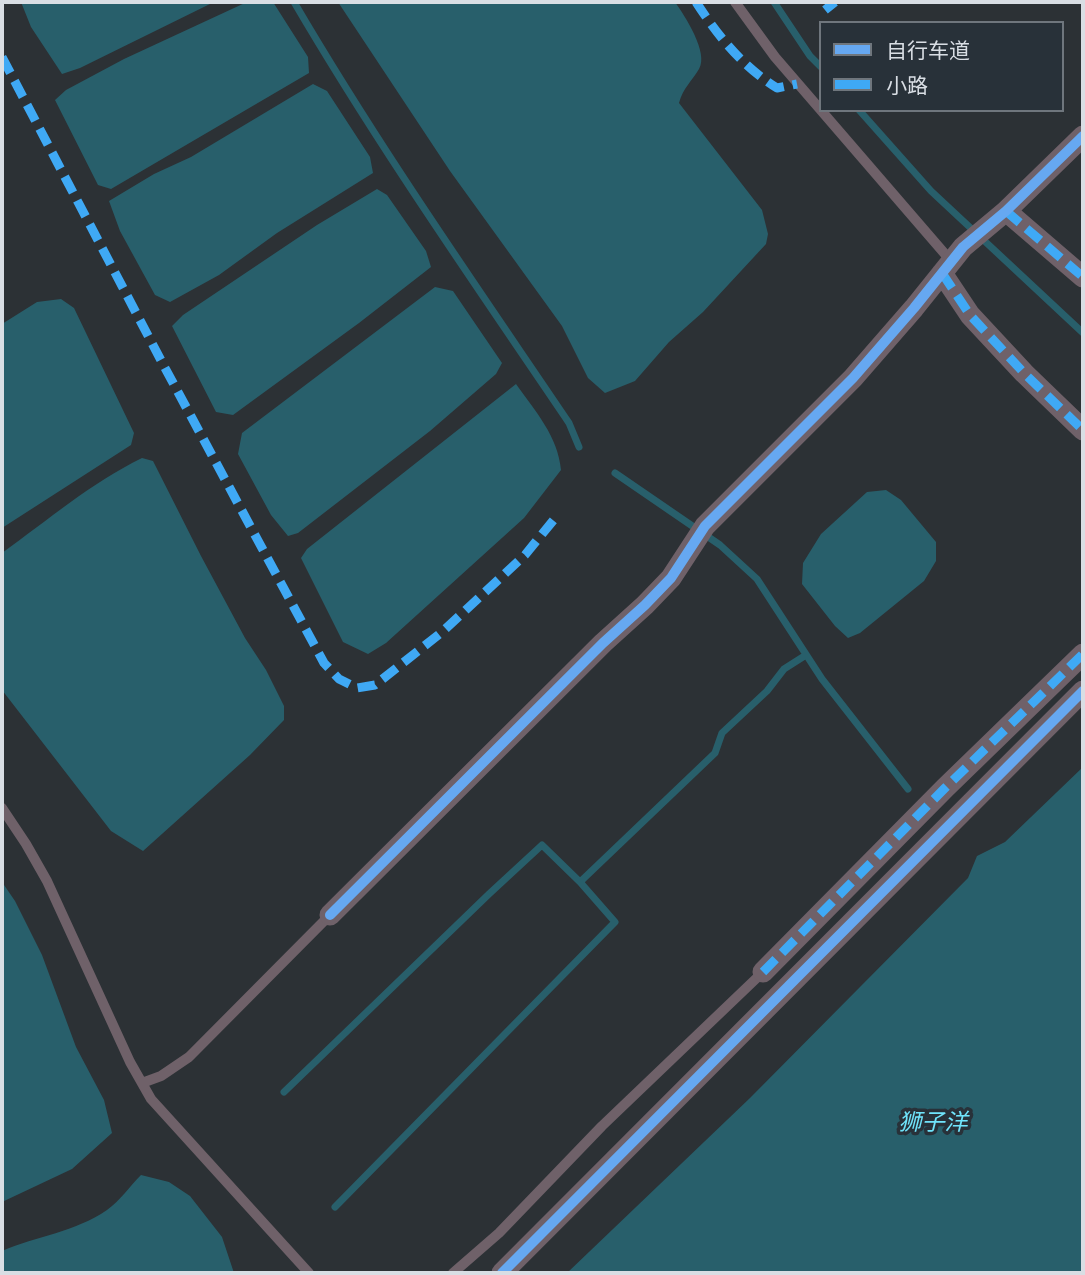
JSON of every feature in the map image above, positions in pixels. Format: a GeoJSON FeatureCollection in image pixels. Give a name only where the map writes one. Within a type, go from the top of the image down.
{"type":"FeatureCollection","features":[{"type":"Feature","properties":{"kind":"street"},"geometry":{"type":"LineString","coordinates":[[330,915],[603,643],[645,605],[671,578],[705,526],[853,378],[952,260],[1083,136]]}},
{"type":"Feature","properties":{"kind":"street"},"geometry":{"type":"LineString","coordinates":[[997,218],[1083,277]]}},
{"type":"Feature","properties":{"kind":"street"},"geometry":{"type":"LineString","coordinates":[[952,260],[970,315],[1024,373],[1083,430]]}},
{"type":"Feature","properties":{"kind":"street"},"geometry":{"type":"LineString","coordinates":[[764,972],[945,788],[1083,654]]}},
{"type":"Feature","properties":{"kind":"street"},"geometry":{"type":"LineString","coordinates":[[502,1273],[1083,691]]}},
{"type":"Feature","properties":{"kind":"lane"},"geometry":{"type":"LineString","coordinates":[[735,2],[782,66],[819,108]]}},
{"type":"Feature","properties":{"kind":"lane"},"geometry":{"type":"LineString","coordinates":[[822,112],[952,260]]}},
{"type":"Feature","properties":{"kind":"lane"},"geometry":{"type":"LineString","coordinates":[[2,808],[47,881],[151,1099],[309,1273]]}},
{"type":"Feature","properties":{"kind":"lane"},"geometry":{"type":"LineString","coordinates":[[142,1083],[161,1076],[189,1057],[330,915]]}},
{"type":"Feature","properties":{"kind":"lane"},"geometry":{"type":"LineString","coordinates":[[453,1273],[499,1233],[601,1126],[764,972]]}},
{"type":"Feature","properties":{"kind":"water"},"geometry":{"type":"Polygon","coordinates":[[[21,2],[214,2],[80,68],[62,74],[31,27],[21,2]]]}},
{"type":"Feature","properties":{"kind":"water"},"geometry":{"type":"Polygon","coordinates":[[[247,2],[273,2],[308,57],[309,73],[111,189],[98,185],[55,100],[66,90],[124,59],[247,2]]]}},
{"type":"Feature","properties":{"kind":"water"},"geometry":{"type":"Polygon","coordinates":[[[338,2],[675,2],[694,35],[701,54],[699,69],[679,103],[762,210],[768,234],[766,244],[703,312],[669,342],[635,381],[605,393],[588,378],[562,326],[450,171],[338,2]]]}},
{"type":"Feature","properties":{"kind":"water"},"geometry":{"type":"Polygon","coordinates":[[[313,84],[327,91],[370,157],[373,173],[277,233],[219,275],[170,302],[155,295],[120,231],[109,201],[154,174],[191,157],[313,84]]]}},
{"type":"Feature","properties":{"kind":"water"},"geometry":{"type":"Polygon","coordinates":[[[377,189],[387,195],[426,251],[431,267],[233,415],[216,412],[172,326],[183,315],[317,225],[377,189]]]}},
{"type":"Feature","properties":{"kind":"water"},"geometry":{"type":"Polygon","coordinates":[[[435,287],[453,291],[502,363],[496,374],[430,431],[298,533],[288,536],[271,515],[238,454],[242,433],[435,287]]]}},
{"type":"Feature","properties":{"kind":"water"},"geometry":{"type":"Polygon","coordinates":[[[61,299],[74,308],[134,433],[131,445],[2,528],[2,324],[37,302],[61,299]]]}},
{"type":"Feature","properties":{"kind":"water"},"geometry":{"type":"Polygon","coordinates":[[[516,384],[550,435],[561,470],[524,518],[386,643],[368,654],[343,642],[301,558],[307,549],[516,384]]]}},
{"type":"Feature","properties":{"kind":"water"},"geometry":{"type":"Polygon","coordinates":[[[142,458],[153,461],[201,556],[284,706],[284,720],[250,755],[143,851],[111,831],[2,690],[2,553],[87,490],[142,458]]]}},
{"type":"Feature","properties":{"kind":"water"},"geometry":{"type":"Polygon","coordinates":[[[886,490],[901,500],[936,542],[936,561],[924,581],[860,633],[848,638],[835,626],[802,584],[803,563],[821,534],[867,492],[886,490]]]}},
{"type":"Feature","properties":{"kind":"water","name":"狮子洋"},"geometry":{"type":"Polygon","coordinates":[[[1083,767],[1083,1273],[567,1273],[750,1098],[968,878],[977,856],[1005,842],[1083,767]]]}},
{"type":"Feature","properties":{"kind":"water"},"geometry":{"type":"Polygon","coordinates":[[[2,882],[15,901],[42,955],[76,1047],[104,1100],[112,1133],[72,1169],[2,1202],[2,882]]]}},
{"type":"Feature","properties":{"kind":"water"},"geometry":{"type":"Polygon","coordinates":[[[141,1175],[169,1182],[190,1196],[222,1237],[234,1273],[2,1273],[2,1251],[69,1229],[95,1217],[116,1202],[141,1175]]]}},
{"type":"Feature","properties":{"kind":"waterway"},"geometry":{"type":"LineString","coordinates":[[294,2],[394,162],[569,423],[579,447]]}},
{"type":"Feature","properties":{"kind":"waterway"},"geometry":{"type":"LineString","coordinates":[[774,2],[819,65]]}},
{"type":"Feature","properties":{"kind":"waterway"},"geometry":{"type":"LineString","coordinates":[[861,112],[931,191],[1083,333]]}},
{"type":"Feature","properties":{"kind":"waterway"},"geometry":{"type":"LineString","coordinates":[[615,473],[720,545],[757,579],[822,679],[908,789]]}},
{"type":"Feature","properties":{"kind":"waterway"},"geometry":{"type":"LineString","coordinates":[[335,1207],[615,922],[580,882],[715,753],[722,733],[767,691],[784,669],[806,655]]}},
{"type":"Feature","properties":{"kind":"waterway"},"geometry":{"type":"LineString","coordinates":[[284,1092],[542,845],[580,882]]}},
{"type":"Feature","properties":{"kind":"marked path"},"geometry":{"type":"LineString","coordinates":[[696,2],[722,38],[764,79],[777,88],[797,84]]}},
{"type":"Feature","properties":{"kind":"marked path"},"geometry":{"type":"LineString","coordinates":[[825,10],[835,2]]}},
{"type":"Feature","properties":{"kind":"marked path"},"geometry":{"type":"LineString","coordinates":[[2,57],[324,663],[339,679],[357,688],[375,685],[442,632],[525,555],[556,517]]}},
{"type":"Feature","properties":{"kind":"marked path"},"geometry":{"type":"LineString","coordinates":[[1006,211],[1083,277]]}},
{"type":"Feature","properties":{"kind":"marked path"},"geometry":{"type":"LineString","coordinates":[[942,273],[970,315],[1024,373],[1083,430]]}},
{"type":"Feature","properties":{"kind":"marked path"},"geometry":{"type":"LineString","coordinates":[[763,972],[945,788],[1083,654]]}},
{"type":"Feature","properties":{"kind":"cycle path"},"geometry":{"type":"LineString","coordinates":[[330,915],[603,643],[645,605],[671,578],[705,526],[853,378],[963,247],[1006,211],[1083,136]]}},
{"type":"Feature","properties":{"kind":"cycle path"},"geometry":{"type":"LineString","coordinates":[[502,1273],[1083,691]]}}]}
